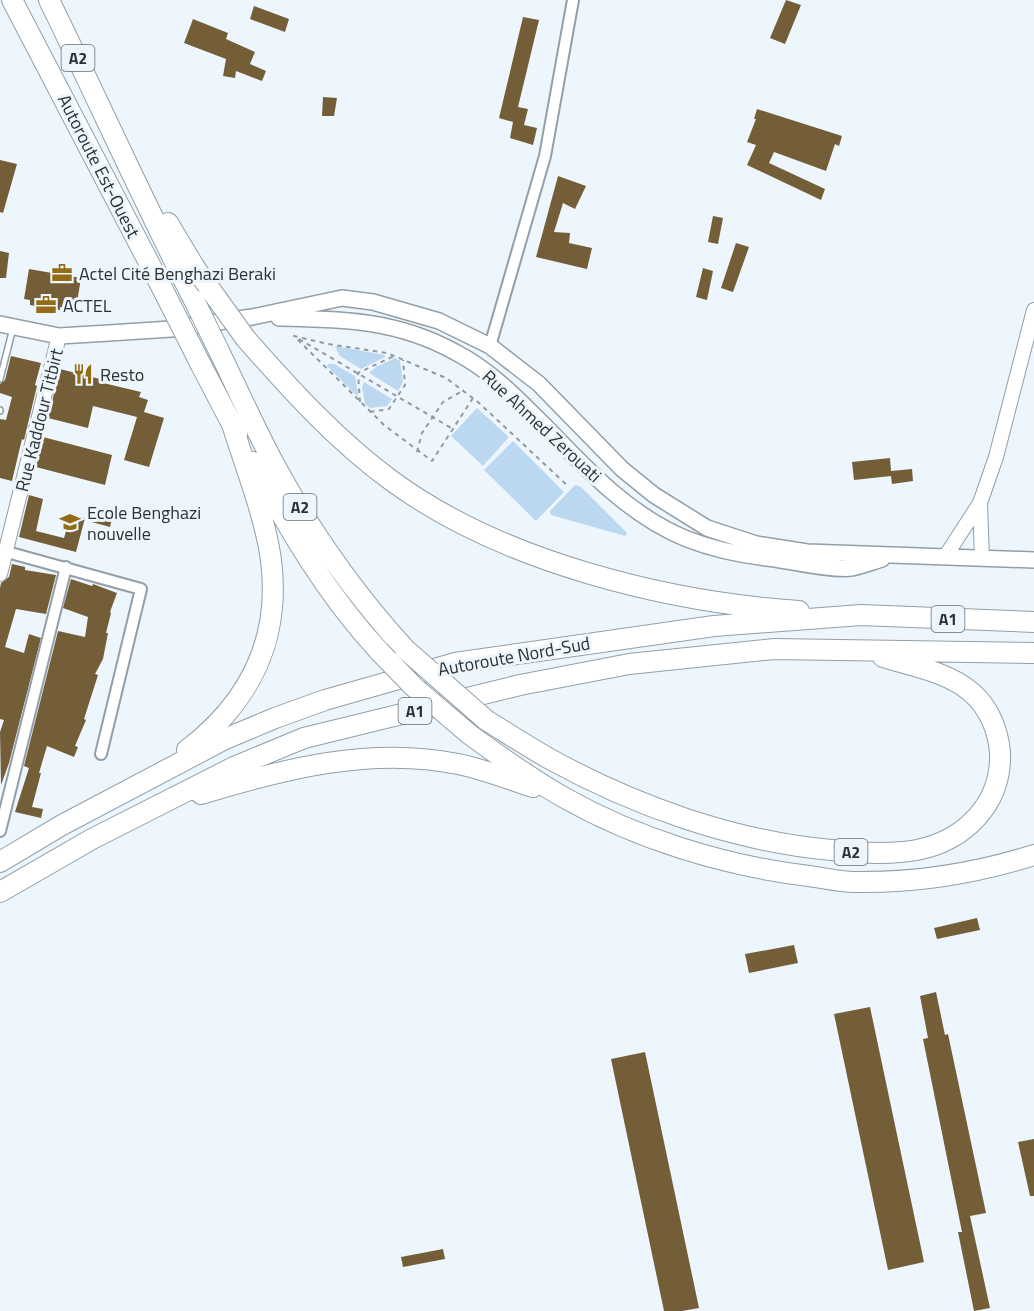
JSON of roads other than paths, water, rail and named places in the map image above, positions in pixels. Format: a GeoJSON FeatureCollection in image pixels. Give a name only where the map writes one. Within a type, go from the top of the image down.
{"type":"FeatureCollection","features":[{"type":"Feature","properties":{"kind":"highway","name":"Autoroute Est-Ouest"},"geometry":{"type":"LineString","coordinates":[[12,0],[232,424]]}},
{"type":"Feature","properties":{"kind":"highway","name":"Autoroute Est-Ouest"},"geometry":{"type":"LineString","coordinates":[[49,0],[107,117],[149,212],[274,463],[306,517],[343,573],[379,620],[405,649],[486,720],[548,758],[604,786],[659,810],[717,829],[797,847],[865,854],[916,850],[946,841],[968,827],[985,808],[997,786],[1000,763],[999,736],[989,714],[971,692],[946,677],[863,651]]}},
{"type":"Feature","properties":{"kind":"highway","name":"A2"},"geometry":{"type":"LineString","coordinates":[[107,117],[195,268],[246,339],[301,401],[344,442],[393,482],[457,522],[506,544],[624,584],[702,600],[788,610],[861,615]]}},
{"type":"Feature","properties":{"kind":"highway"},"geometry":{"type":"LineString","coordinates":[[232,424],[301,546],[359,629],[414,687],[469,734],[517,769],[564,798],[598,815],[659,840],[717,860],[785,873],[854,882],[922,879],[978,870],[1034,855]]}},
{"type":"Feature","properties":{"kind":"highway"},"geometry":{"type":"LineString","coordinates":[[146,781],[217,725],[238,700],[253,676],[271,618],[271,560],[232,424]]}},
{"type":"Feature","properties":{"kind":"highway","name":"Autoroute Nord-Sud"},"geometry":{"type":"LineString","coordinates":[[0,862],[62,825],[146,781],[225,740],[275,718],[326,700],[455,663],[714,626],[861,615],[1034,622]]}},
{"type":"Feature","properties":{"kind":"highway","name":"Autoroute Nord-Sud"},"geometry":{"type":"LineString","coordinates":[[0,892],[92,839],[147,811],[234,767],[304,738],[519,685],[629,664],[774,649],[1034,653]]}},
{"type":"Feature","properties":{"kind":"highway"},"geometry":{"type":"LineString","coordinates":[[147,811],[285,770],[362,759],[414,759],[458,764],[564,798]]}},
{"type":"Feature","properties":{"kind":"main road","name":"Rue Ahmed Zerouati"},"geometry":{"type":"LineString","coordinates":[[252,317],[342,298],[373,302],[439,321],[490,346],[539,384],[622,469],[654,495],[707,528],[756,544],[807,552],[1034,560]]}},
{"type":"Feature","properties":{"kind":"main road","name":"Rue Ahmed Zerouati"},"geometry":{"type":"LineString","coordinates":[[252,317],[348,319],[393,327],[424,337],[456,352],[513,394],[619,498],[658,525],[687,539],[752,556],[850,569],[894,556]]}},
{"type":"Feature","properties":{"kind":"main road"},"geometry":{"type":"LineString","coordinates":[[7,326],[59,336],[171,329],[252,317]]}},
{"type":"Feature","properties":{"kind":"street"},"geometry":{"type":"LineString","coordinates":[[490,346],[545,156],[573,0]]}},
{"type":"Feature","properties":{"kind":"street"},"geometry":{"type":"LineString","coordinates":[[945,557],[980,503],[1005,422],[1034,310]]}},
{"type":"Feature","properties":{"kind":"street","name":"Rue Kaddour Titbirt"},"geometry":{"type":"LineString","coordinates":[[0,574],[59,336]]}},
{"type":"Feature","properties":{"kind":"street"},"geometry":{"type":"LineString","coordinates":[[980,503],[982,558]]}},
{"type":"Feature","properties":{"kind":"street"},"geometry":{"type":"LineString","coordinates":[[7,552],[141,589],[101,754]]}},
{"type":"Feature","properties":{"kind":"street"},"geometry":{"type":"LineString","coordinates":[[0,831],[66,567]]}},
{"type":"Feature","properties":{"kind":"lane"},"geometry":{"type":"LineString","coordinates":[[0,379],[7,326]]}},
{"type":"Feature","properties":{"kind":"place","name":"Actel Cité Benghazi Beraki"},"geometry":{"type":"Point","coordinates":[62,273]}},
{"type":"Feature","properties":{"kind":"place","name":"ACTEL"},"geometry":{"type":"Point","coordinates":[46,305]}},
{"type":"Feature","properties":{"kind":"place","name":"Resto"},"geometry":{"type":"Point","coordinates":[83,374]}},
{"type":"Feature","properties":{"kind":"place","name":"Ecole Benghazi nouvelle"},"geometry":{"type":"Point","coordinates":[70,522]}}]}
